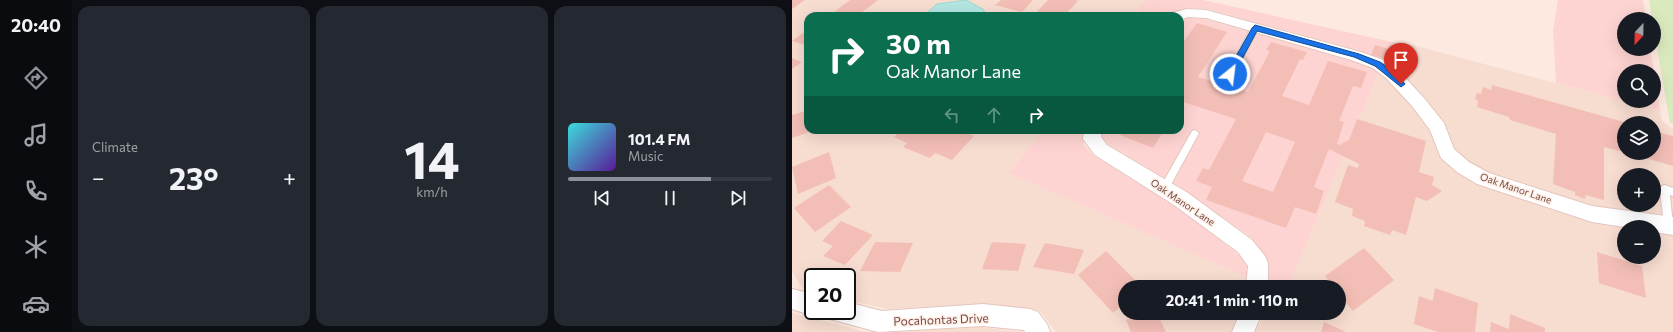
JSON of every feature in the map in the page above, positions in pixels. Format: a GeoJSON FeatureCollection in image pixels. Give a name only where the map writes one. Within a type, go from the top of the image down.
{"type":"FeatureCollection","features":[{"type":"Feature","properties":{"kind":"street","name":"Oak Manor Lane"},"geometry":{"type":"LineString","coordinates":[[1184,13],[1188,12],[1206,14],[1356,56],[1378,64],[1393,74],[1418,102],[1438,128],[1447,153],[1463,167],[1484,179],[1592,214],[1671,225]]}},
{"type":"Feature","properties":{"kind":"street","name":"Oak Manor Lane"},"geometry":{"type":"LineString","coordinates":[[1093,134],[1092,139],[1101,150],[1181,199],[1245,246],[1258,263],[1258,280]]}},
{"type":"Feature","properties":{"kind":"street"},"geometry":{"type":"LineString","coordinates":[[792,299],[804,302]]}},
{"type":"Feature","properties":{"kind":"street","name":"Pocahontas Drive"},"geometry":{"type":"LineString","coordinates":[[856,318],[880,327],[984,316],[1030,320],[1039,332]]}},
{"type":"Feature","properties":{"kind":"street"},"geometry":{"type":"LineString","coordinates":[[1243,332],[1248,320]]}},
{"type":"Feature","properties":{"kind":"lane"},"geometry":{"type":"LineString","coordinates":[[1230,74],[1255,28]]}},
{"type":"Feature","properties":{"kind":"lane"},"geometry":{"type":"LineString","coordinates":[[1164,189],[1195,133]]}},
{"type":"Feature","properties":{"kind":"lane"},"geometry":{"type":"LineString","coordinates":[[1671,225],[1665,189],[1673,192]]}},
{"type":"Feature","properties":{"kind":"shaded area"},"geometry":{"type":"Polygon","coordinates":[[[792,0],[1145,0],[1136,12],[984,12],[984,10],[937,4],[928,12],[804,12],[804,134],[1040,134],[1009,173],[1248,278],[1248,280],[1118,280],[1118,320],[1237,320],[1231,332],[1056,332],[1040,311],[1035,309],[987,304],[888,309],[856,302],[856,268],[804,268],[803,289],[792,271],[792,0]]]}},
{"type":"Feature","properties":{"kind":"shaded area"},"geometry":{"type":"Polygon","coordinates":[[[1145,0],[1203,0],[1392,42],[1384,61],[1358,50],[1208,9],[1189,8],[1173,12],[1136,12],[1145,0]]]}},
{"type":"Feature","properties":{"kind":"shaded area"},"geometry":{"type":"Polygon","coordinates":[[[1558,0],[1643,0],[1645,12],[1617,12],[1617,56],[1651,56],[1653,64],[1617,64],[1617,99],[1556,83],[1553,30],[1558,0]]]}},
{"type":"Feature","properties":{"kind":"shaded area"},"geometry":{"type":"Polygon","coordinates":[[[1184,19],[1204,19],[1353,61],[1379,72],[1291,280],[1268,280],[1268,263],[1266,257],[1252,238],[1187,192],[1108,144],[1101,136],[1101,134],[1184,134],[1184,19]]]}},
{"type":"Feature","properties":{"kind":"shaded area"},"geometry":{"type":"Polygon","coordinates":[[[1392,42],[1411,46],[1413,45],[1617,100],[1617,108],[1649,108],[1660,111],[1661,116],[1662,121],[1673,129],[1673,217],[1636,212],[1661,212],[1661,168],[1617,168],[1617,209],[1591,206],[1486,171],[1468,162],[1455,150],[1444,125],[1384,61],[1392,42]]]}},
{"type":"Feature","properties":{"kind":"shaded area"},"geometry":{"type":"Polygon","coordinates":[[[1379,72],[1387,78],[1411,105],[1430,130],[1441,158],[1459,174],[1482,186],[1592,223],[1617,226],[1617,264],[1661,264],[1661,232],[1673,234],[1673,332],[1255,332],[1261,320],[1346,320],[1346,280],[1291,280],[1379,72]]]}},
{"type":"Feature","properties":{"kind":"shaded area"},"geometry":{"type":"Polygon","coordinates":[[[1649,108],[1660,108],[1660,111],[1649,108]]]}},
{"type":"Feature","properties":{"kind":"shaded area"},"geometry":{"type":"Polygon","coordinates":[[[1040,134],[1084,134],[1084,145],[1094,156],[1175,206],[1238,254],[1248,267],[1248,278],[1009,173],[1040,134]]]}},
{"type":"Feature","properties":{"kind":"shaded area"},"geometry":{"type":"Polygon","coordinates":[[[792,313],[804,316],[804,320],[820,320],[867,332],[792,332],[792,313]]]}},
{"type":"Feature","properties":{"kind":"shaded area"},"geometry":{"type":"Polygon","coordinates":[[[979,327],[1020,332],[903,332],[979,327]]]}},
{"type":"Feature","properties":{"kind":"green space"},"geometry":{"type":"Polygon","coordinates":[[[1649,0],[1673,0],[1673,123],[1670,123],[1661,64],[1658,56],[1661,56],[1661,12],[1651,12],[1649,0]]]}},
{"type":"Feature","properties":{"kind":"water"},"geometry":{"type":"Polygon","coordinates":[[[966,0],[984,10],[984,12],[928,12],[937,4],[966,0]]]}},
{"type":"Feature","properties":{"kind":"building"},"geometry":{"type":"Polygon","coordinates":[[[792,0],[805,0],[792,9],[792,0]]]}},
{"type":"Feature","properties":{"kind":"building"},"geometry":{"type":"Polygon","coordinates":[[[850,0],[878,0],[862,12],[834,12],[850,0]]]}},
{"type":"Feature","properties":{"kind":"building"},"geometry":{"type":"Polygon","coordinates":[[[1001,0],[1033,0],[1022,12],[995,5],[1001,0]]]}},
{"type":"Feature","properties":{"kind":"building"},"geometry":{"type":"Polygon","coordinates":[[[1048,0],[1078,1],[1068,12],[1037,12],[1048,0]]]}},
{"type":"Feature","properties":{"kind":"building"},"geometry":{"type":"Polygon","coordinates":[[[1197,23],[1227,32],[1198,77],[1248,92],[1270,51],[1266,50],[1271,42],[1307,52],[1303,60],[1300,59],[1282,96],[1309,105],[1328,61],[1367,72],[1361,88],[1353,86],[1339,121],[1344,122],[1337,144],[1339,145],[1349,140],[1357,119],[1426,141],[1419,172],[1434,177],[1432,185],[1442,191],[1427,201],[1416,197],[1406,235],[1392,230],[1390,235],[1364,226],[1365,221],[1352,216],[1353,209],[1335,202],[1348,165],[1358,168],[1359,164],[1329,149],[1314,187],[1324,191],[1316,214],[1295,207],[1286,228],[1206,200],[1212,187],[1196,181],[1203,168],[1209,170],[1236,119],[1184,102],[1184,41],[1197,23]],[[1266,132],[1242,181],[1273,192],[1295,142],[1266,132]]]}},
{"type":"Feature","properties":{"kind":"building"},"geometry":{"type":"Polygon","coordinates":[[[804,32],[804,45],[792,41],[804,32]]]}},
{"type":"Feature","properties":{"kind":"building"},"geometry":{"type":"Polygon","coordinates":[[[1375,45],[1413,56],[1410,66],[1371,55],[1375,45]]]}},
{"type":"Feature","properties":{"kind":"building"},"geometry":{"type":"Polygon","coordinates":[[[792,58],[802,62],[792,69],[792,58]]]}},
{"type":"Feature","properties":{"kind":"building"},"geometry":{"type":"Polygon","coordinates":[[[1492,85],[1617,120],[1617,150],[1604,147],[1604,200],[1586,195],[1585,199],[1575,195],[1575,192],[1553,184],[1556,134],[1510,120],[1509,117],[1477,107],[1478,100],[1475,99],[1477,93],[1481,94],[1483,87],[1491,90],[1492,85]]]}},
{"type":"Feature","properties":{"kind":"building"},"geometry":{"type":"Polygon","coordinates":[[[804,111],[804,134],[792,138],[792,115],[804,111]]]}},
{"type":"Feature","properties":{"kind":"building"},"geometry":{"type":"Polygon","coordinates":[[[1661,133],[1673,136],[1673,166],[1652,160],[1661,160],[1661,133]]]}},
{"type":"Feature","properties":{"kind":"building"},"geometry":{"type":"Polygon","coordinates":[[[897,134],[969,134],[974,136],[952,160],[935,153],[930,158],[903,147],[907,143],[894,137],[897,134]]]}},
{"type":"Feature","properties":{"kind":"building"},"geometry":{"type":"Polygon","coordinates":[[[1121,134],[1162,134],[1153,148],[1120,135],[1121,134]]]}},
{"type":"Feature","properties":{"kind":"building"},"geometry":{"type":"Polygon","coordinates":[[[829,152],[836,178],[798,194],[792,167],[829,152]]]}},
{"type":"Feature","properties":{"kind":"building"},"geometry":{"type":"Polygon","coordinates":[[[829,185],[851,207],[815,232],[794,208],[829,185]]]}},
{"type":"Feature","properties":{"kind":"building"},"geometry":{"type":"Polygon","coordinates":[[[841,221],[873,235],[845,265],[823,256],[833,246],[822,241],[841,221]]]}},
{"type":"Feature","properties":{"kind":"building"},"geometry":{"type":"Polygon","coordinates":[[[875,242],[913,243],[900,272],[860,271],[875,242]]]}},
{"type":"Feature","properties":{"kind":"building"},"geometry":{"type":"Polygon","coordinates":[[[992,242],[1026,244],[1018,271],[982,269],[992,242]]]}},
{"type":"Feature","properties":{"kind":"building"},"geometry":{"type":"Polygon","coordinates":[[[1045,243],[1084,250],[1074,274],[1033,267],[1045,243]]]}},
{"type":"Feature","properties":{"kind":"building"},"geometry":{"type":"Polygon","coordinates":[[[1364,248],[1394,280],[1353,311],[1346,302],[1346,280],[1328,280],[1325,276],[1364,248]]]}},
{"type":"Feature","properties":{"kind":"building"},"geometry":{"type":"Polygon","coordinates":[[[1106,251],[1135,280],[1118,280],[1118,308],[1113,313],[1078,275],[1106,251]]]}},
{"type":"Feature","properties":{"kind":"building"},"geometry":{"type":"Polygon","coordinates":[[[1597,252],[1617,258],[1617,264],[1636,264],[1642,266],[1646,298],[1599,283],[1597,252]]]}},
{"type":"Feature","properties":{"kind":"building"},"geometry":{"type":"Polygon","coordinates":[[[1435,288],[1478,303],[1475,332],[1438,332],[1414,324],[1419,296],[1433,301],[1435,288]]]}},
{"type":"Feature","properties":{"kind":"building"},"geometry":{"type":"Polygon","coordinates":[[[1510,314],[1545,328],[1545,332],[1490,332],[1491,322],[1509,329],[1510,314]]]}},
{"type":"Feature","properties":{"kind":"building"},"geometry":{"type":"Polygon","coordinates":[[[1126,320],[1160,320],[1166,332],[1131,332],[1126,320]]]}},
{"type":"Feature","properties":{"kind":"building"},"geometry":{"type":"Polygon","coordinates":[[[1324,322],[1346,332],[1321,332],[1324,322]]]}},
{"type":"Feature","properties":{"kind":"route"},"geometry":{"type":"LineString","coordinates":[[1230,74],[1255,28],[1356,56],[1378,64],[1393,74],[1401,84]]}}]}
